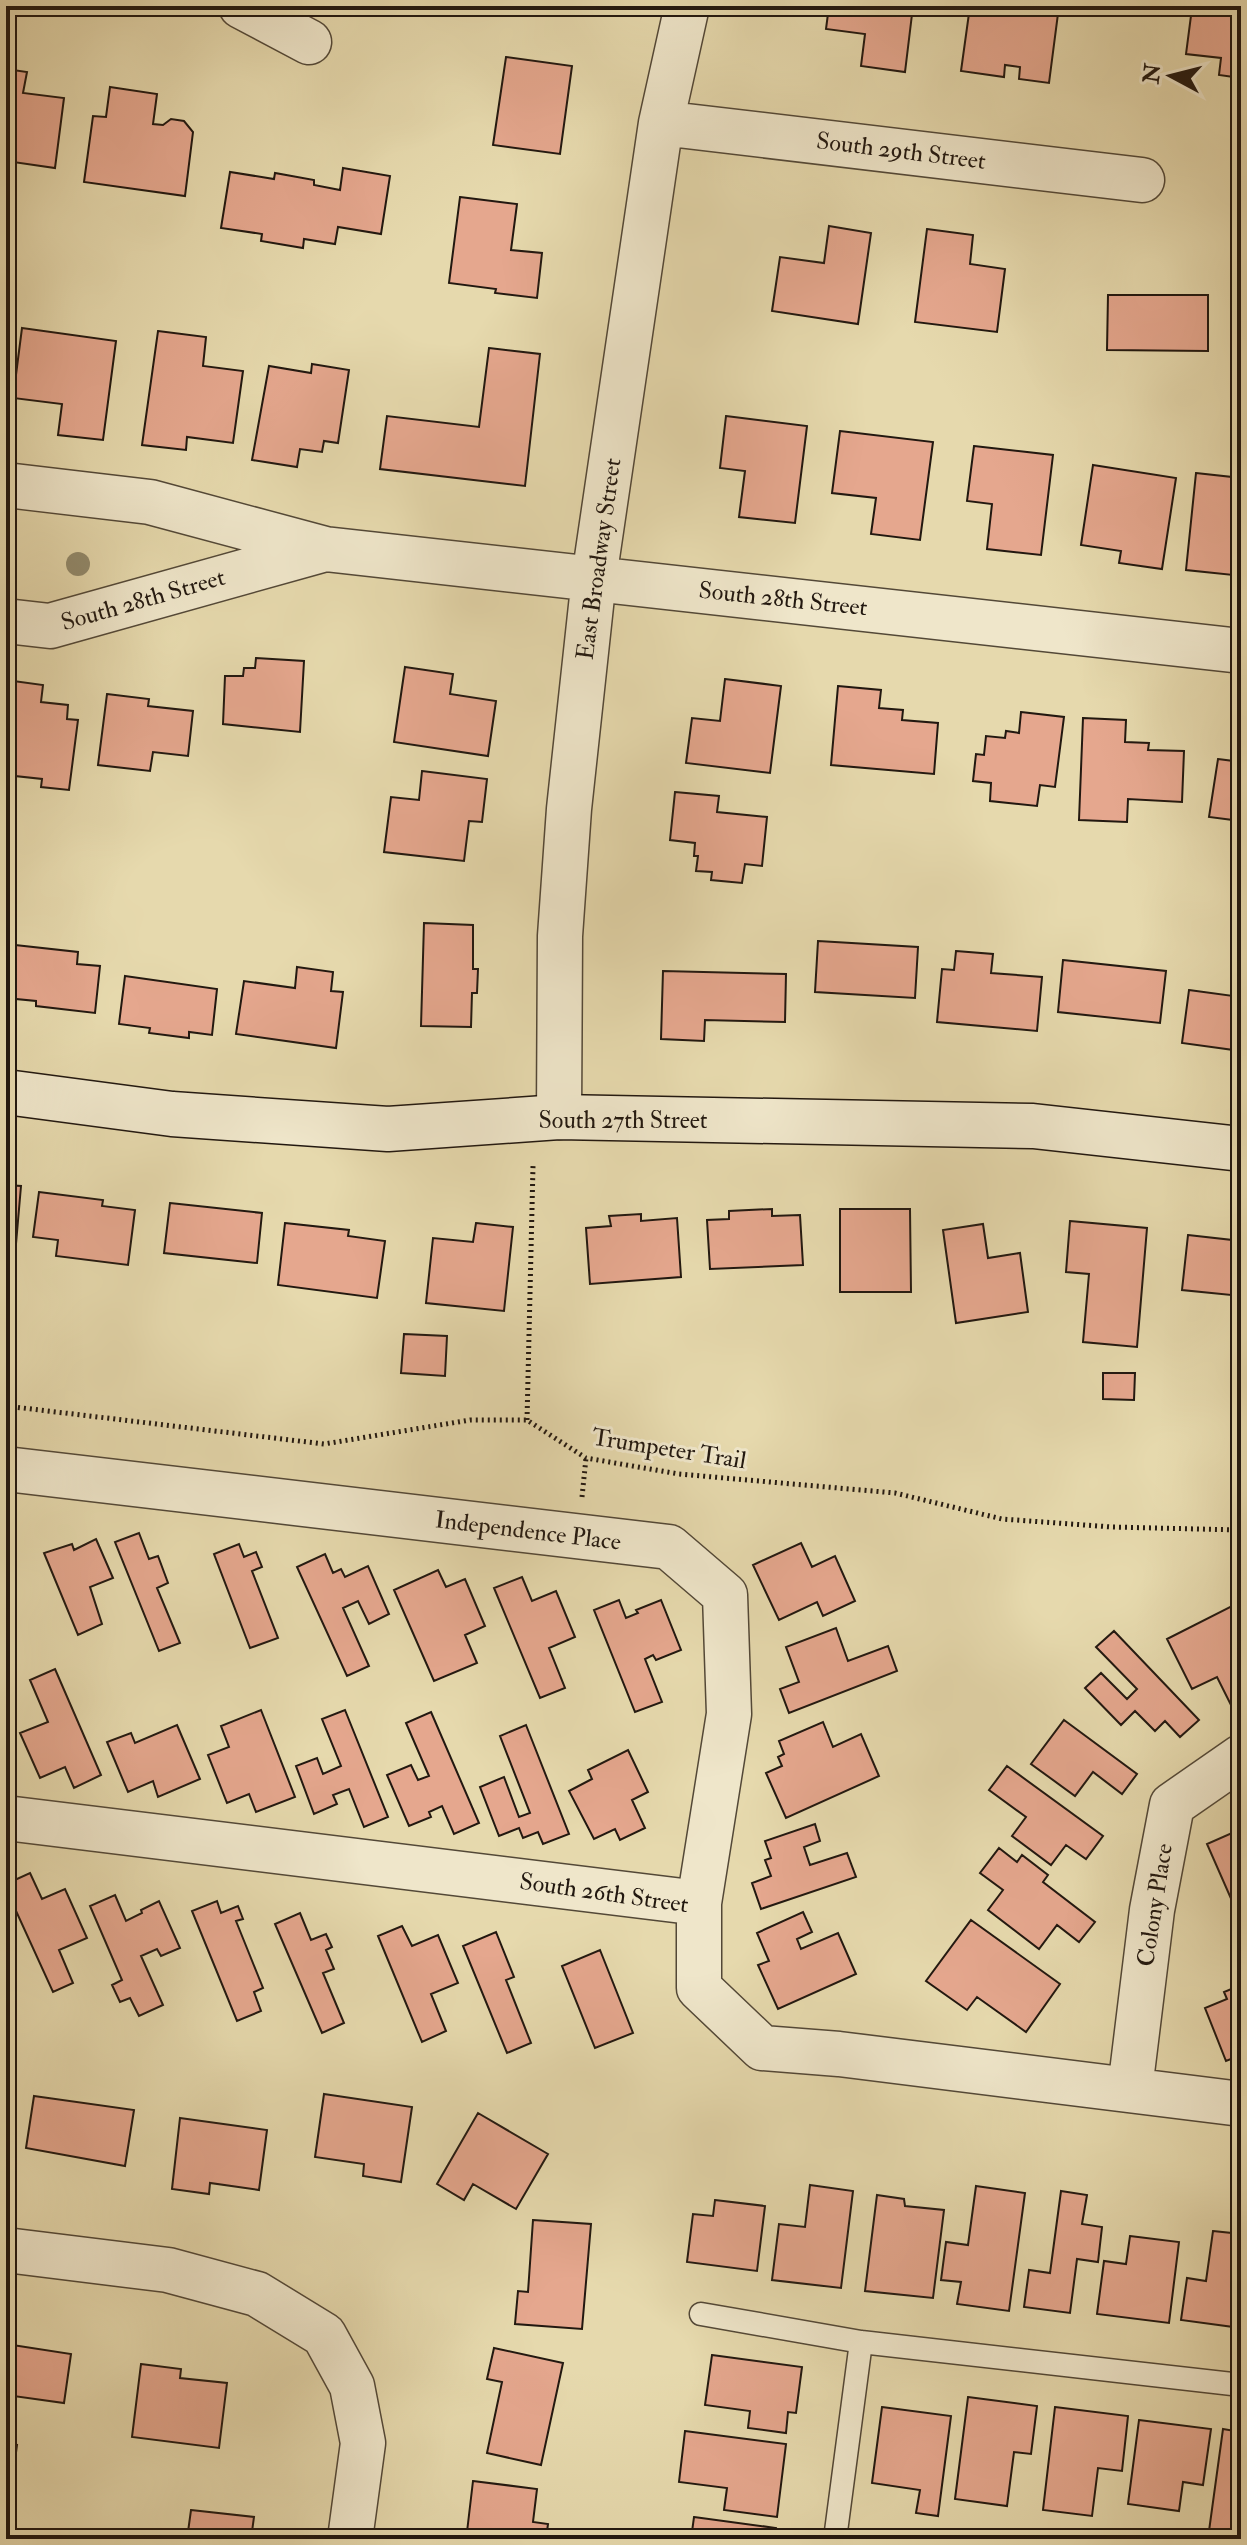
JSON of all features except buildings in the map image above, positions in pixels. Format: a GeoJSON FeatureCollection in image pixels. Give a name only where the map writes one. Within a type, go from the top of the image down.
{"type":"FeatureCollection","features":[{"type":"Feature","properties":{"kind":"street"},"geometry":{"type":"LineString","coordinates":[[241,6],[309,42]]}},
{"type":"Feature","properties":{"kind":"street","name":"East Broadway Street"},"geometry":{"type":"LineString","coordinates":[[559,1117],[561,920],[569,809],[594,578],[661,123],[687,6]]}},
{"type":"Feature","properties":{"kind":"street","name":"South 29th Street"},"geometry":{"type":"LineString","coordinates":[[661,123],[1142,180]]}},
{"type":"Feature","properties":{"kind":"street","name":"South 28th Street"},"geometry":{"type":"LineString","coordinates":[[6,485],[150,502],[325,549],[1241,651]]}},
{"type":"Feature","properties":{"kind":"street","name":"South 28th Street"},"geometry":{"type":"LineString","coordinates":[[6,621],[50,626],[325,549]]}},
{"type":"Feature","properties":{"kind":"street","name":"South 27th Street"},"geometry":{"type":"LineString","coordinates":[[6,1092],[172,1114],[388,1129],[559,1117],[1033,1126],[1241,1149]]}},
{"type":"Feature","properties":{"kind":"street","name":"Independence Place"},"geometry":{"type":"LineString","coordinates":[[6,1469],[669,1547],[725,1595],[729,1714],[699,1903]]}},
{"type":"Feature","properties":{"kind":"street","name":"Colony Place"},"geometry":{"type":"LineString","coordinates":[[1130,2089],[1152,1910],[1172,1805],[1241,1757]]}},
{"type":"Feature","properties":{"kind":"street","name":"South 26th Street"},"geometry":{"type":"LineString","coordinates":[[6,1818],[699,1903],[699,1988],[762,2048],[839,2054],[1241,2104]]}},
{"type":"Feature","properties":{"kind":"street"},"geometry":{"type":"LineString","coordinates":[[6,2250],[168,2270],[257,2294],[324,2335],[352,2386],[363,2443],[350,2539]]}},
{"type":"Feature","properties":{"kind":"lane"},"geometry":{"type":"LineString","coordinates":[[701,2314],[861,2342],[1241,2385]]}},
{"type":"Feature","properties":{"kind":"lane"},"geometry":{"type":"LineString","coordinates":[[835,2539],[861,2342]]}},
{"type":"Feature","properties":{"kind":"path"},"geometry":{"type":"LineString","coordinates":[[6,1406],[324,1444],[470,1420],[527,1420],[533,1166]]}},
{"type":"Feature","properties":{"kind":"path","name":"Trumpeter Trail"},"geometry":{"type":"LineString","coordinates":[[527,1420],[586,1458],[679,1474],[895,1493],[1002,1519],[1112,1527],[1241,1530]]}}]}
